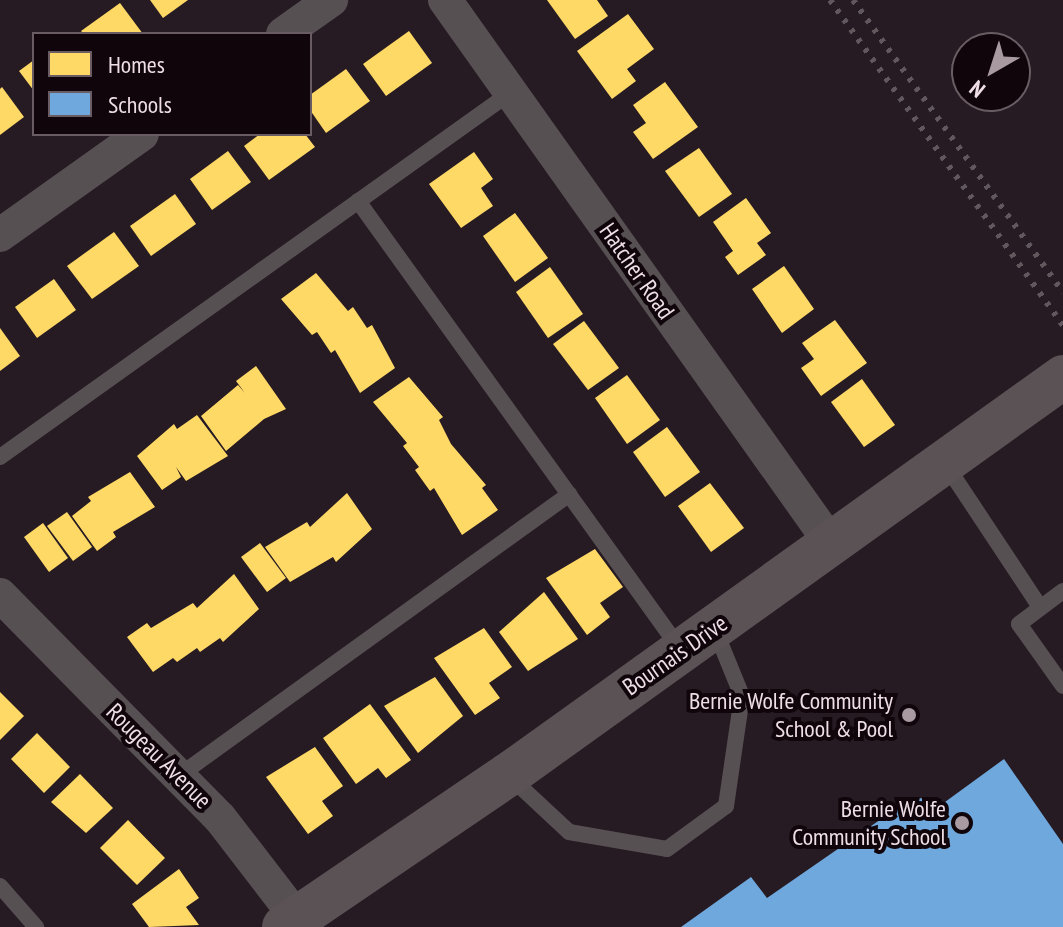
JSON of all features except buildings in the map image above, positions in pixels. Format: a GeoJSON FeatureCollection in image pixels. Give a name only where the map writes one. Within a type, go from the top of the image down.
{"type":"FeatureCollection","features":[{"type":"Feature","properties":{"kind":"street"},"geometry":{"type":"LineString","coordinates":[[286,32],[331,0]]}},
{"type":"Feature","properties":{"kind":"street","name":"Hatcher Road"},"geometry":{"type":"LineString","coordinates":[[445,0],[830,542]]}},
{"type":"Feature","properties":{"kind":"street"},"geometry":{"type":"LineString","coordinates":[[0,235],[139,136]]}},
{"type":"Feature","properties":{"kind":"street","name":"Bournais Drive"},"geometry":{"type":"LineString","coordinates":[[295,924],[1063,377]]}},
{"type":"Feature","properties":{"kind":"street","name":"Rougeau Avenue"},"geometry":{"type":"LineString","coordinates":[[0,595],[180,775],[295,924]]}},
{"type":"Feature","properties":{"kind":"lane"},"geometry":{"type":"LineString","coordinates":[[0,457],[510,93]]}},
{"type":"Feature","properties":{"kind":"lane"},"geometry":{"type":"LineString","coordinates":[[358,201],[569,494],[698,639],[742,696],[726,806],[667,849],[569,832],[508,775]]}},
{"type":"Feature","properties":{"kind":"lane"},"geometry":{"type":"LineString","coordinates":[[944,462],[1040,607]]}},
{"type":"Feature","properties":{"kind":"lane"},"geometry":{"type":"LineString","coordinates":[[180,775],[569,494]]}},
{"type":"Feature","properties":{"kind":"lane"},"geometry":{"type":"LineString","coordinates":[[1063,591],[1019,624],[1063,686]]}},
{"type":"Feature","properties":{"kind":"lane"},"geometry":{"type":"LineString","coordinates":[[0,886],[36,927]]}},
{"type":"Feature","properties":{"kind":"railway"},"geometry":{"type":"LineString","coordinates":[[830,0],[1063,325]]}},
{"type":"Feature","properties":{"kind":"railway"},"geometry":{"type":"LineString","coordinates":[[853,0],[1063,292]]}},
{"type":"Feature","properties":{"kind":"place","name":"Bernie Wolfe Community School & Pool"},"geometry":{"type":"Point","coordinates":[909,715]}},
{"type":"Feature","properties":{"kind":"place","name":"Bernie Wolfe Community School"},"geometry":{"type":"Point","coordinates":[962,823]}}]}
